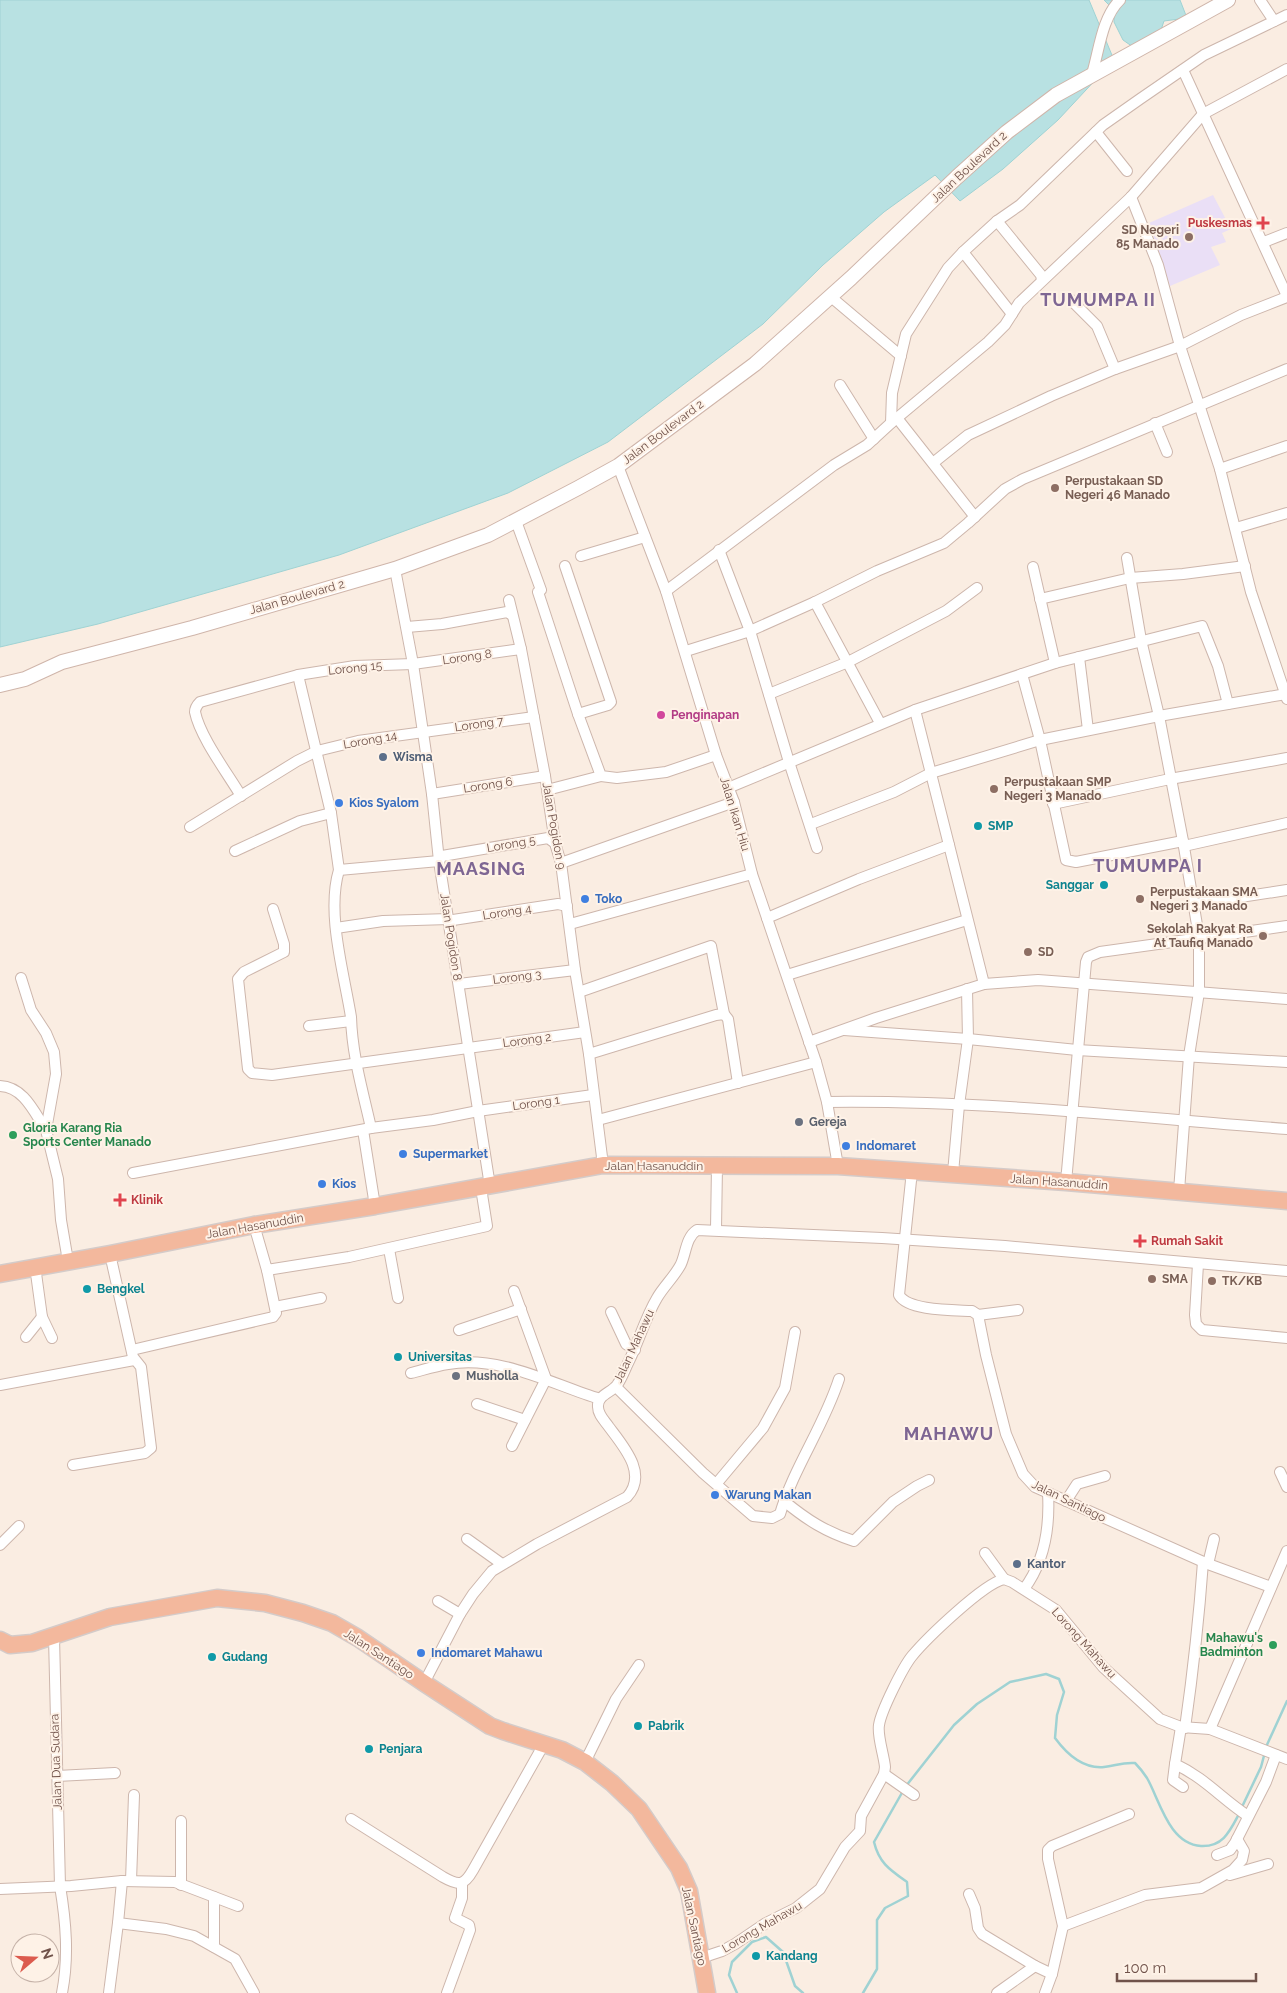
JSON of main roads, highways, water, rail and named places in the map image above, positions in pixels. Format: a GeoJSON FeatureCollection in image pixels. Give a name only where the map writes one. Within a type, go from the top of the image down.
{"type":"FeatureCollection","features":[{"type":"Feature","properties":{"kind":"highway","name":"Jalan Hasanuddin"},"geometry":{"type":"LineString","coordinates":[[0,1274],[254,1225],[375,1206],[603,1165],[838,1166],[953,1173],[1287,1201]]}},
{"type":"Feature","properties":{"kind":"highway","name":"Jalan Santiago"},"geometry":{"type":"LineString","coordinates":[[0,1640],[10,1645],[20,1645],[54,1637],[110,1617],[218,1598],[242,1599],[304,1613],[332,1623],[358,1638],[424,1684],[490,1726],[562,1750],[585,1762],[612,1783],[639,1809],[679,1868],[689,1892],[707,1993]]}},
{"type":"Feature","properties":{"kind":"main road","name":"Jalan Boulevard 2"},"geometry":{"type":"LineString","coordinates":[[0,685],[25,679],[62,662],[192,628],[395,568],[488,535],[618,466],[755,364],[831,297],[1007,132],[1056,95],[1228,0]]}},
{"type":"Feature","properties":{"kind":"water"},"geometry":{"type":"Polygon","coordinates":[[[0,0],[1089,0],[1114,60],[1058,120],[1003,169],[960,201],[935,175],[884,212],[823,265],[763,324],[608,442],[508,493],[339,555],[98,624],[0,647],[0,0]]]}},
{"type":"Feature","properties":{"kind":"water"},"geometry":{"type":"Polygon","coordinates":[[[1104,0],[1180,0],[1187,18],[1164,21],[1159,36],[1133,47],[1123,40],[1114,22],[1114,13],[1104,0]]]}},
{"type":"Feature","properties":{"kind":"waterway"},"geometry":{"type":"LineString","coordinates":[[906,1786],[954,1725],[977,1704],[1010,1682],[1046,1674],[1059,1679],[1064,1692],[1057,1715],[1055,1738],[1059,1744],[1082,1763],[1096,1767],[1135,1763],[1147,1778],[1173,1830],[1181,1838],[1201,1846],[1215,1844],[1225,1837],[1239,1814]]}},
{"type":"Feature","properties":{"kind":"waterway"},"geometry":{"type":"LineString","coordinates":[[1266,1747],[1287,1701]]}},
{"type":"Feature","properties":{"kind":"waterway"},"geometry":{"type":"LineString","coordinates":[[1241,1809],[1261,1767],[1265,1752]]}},
{"type":"Feature","properties":{"kind":"waterway"},"geometry":{"type":"LineString","coordinates":[[863,1993],[877,1969],[877,1920],[885,1908],[908,1896],[907,1882],[890,1870],[882,1861],[874,1842],[903,1791]]}},
{"type":"Feature","properties":{"kind":"waterway"},"geometry":{"type":"LineString","coordinates":[[737,1993],[729,1975],[732,1962],[752,1942],[766,1937],[783,1952],[795,1986],[803,1993]]}},
{"type":"Feature","properties":{"kind":"place","name":"Puskesmas"},"geometry":{"type":"Point","coordinates":[1263,223]}},
{"type":"Feature","properties":{"kind":"place","name":"SD Negeri 85 Manado"},"geometry":{"type":"Point","coordinates":[1189,237]}},
{"type":"Feature","properties":{"kind":"place","name":"Perpustakaan SD Negeri 46 Manado"},"geometry":{"type":"Point","coordinates":[1055,488]}},
{"type":"Feature","properties":{"kind":"place","name":"Penginapan"},"geometry":{"type":"Point","coordinates":[661,715]}},
{"type":"Feature","properties":{"kind":"place","name":"Wisma"},"geometry":{"type":"Point","coordinates":[383,757]}},
{"type":"Feature","properties":{"kind":"place","name":"Perpustakaan SMP Negeri 3 Manado"},"geometry":{"type":"Point","coordinates":[994,789]}},
{"type":"Feature","properties":{"kind":"place","name":"Kios Syalom"},"geometry":{"type":"Point","coordinates":[339,803]}},
{"type":"Feature","properties":{"kind":"place","name":"SMP"},"geometry":{"type":"Point","coordinates":[978,826]}},
{"type":"Feature","properties":{"kind":"place","name":"Sanggar"},"geometry":{"type":"Point","coordinates":[1104,885]}},
{"type":"Feature","properties":{"kind":"place","name":"Toko"},"geometry":{"type":"Point","coordinates":[585,899]}},
{"type":"Feature","properties":{"kind":"place","name":"Perpustakaan SMA Negeri 3 Manado"},"geometry":{"type":"Point","coordinates":[1140,899]}},
{"type":"Feature","properties":{"kind":"place","name":"Sekolah Rakyat Ra At Taufiq Manado"},"geometry":{"type":"Point","coordinates":[1263,936]}},
{"type":"Feature","properties":{"kind":"place","name":"SD"},"geometry":{"type":"Point","coordinates":[1028,952]}},
{"type":"Feature","properties":{"kind":"place","name":"Gereja"},"geometry":{"type":"Point","coordinates":[799,1122]}},
{"type":"Feature","properties":{"kind":"place","name":"Gloria Karang Ria Sports Center Manado"},"geometry":{"type":"Point","coordinates":[13,1135]}},
{"type":"Feature","properties":{"kind":"place","name":"Indomaret"},"geometry":{"type":"Point","coordinates":[846,1146]}},
{"type":"Feature","properties":{"kind":"place","name":"Supermarket"},"geometry":{"type":"Point","coordinates":[403,1154]}},
{"type":"Feature","properties":{"kind":"place","name":"Kios"},"geometry":{"type":"Point","coordinates":[322,1184]}},
{"type":"Feature","properties":{"kind":"place","name":"Klinik"},"geometry":{"type":"Point","coordinates":[120,1200]}},
{"type":"Feature","properties":{"kind":"place","name":"Rumah Sakit"},"geometry":{"type":"Point","coordinates":[1140,1241]}},
{"type":"Feature","properties":{"kind":"place","name":"SMA"},"geometry":{"type":"Point","coordinates":[1152,1279]}},
{"type":"Feature","properties":{"kind":"place","name":"TK/KB"},"geometry":{"type":"Point","coordinates":[1212,1281]}},
{"type":"Feature","properties":{"kind":"place","name":"Bengkel"},"geometry":{"type":"Point","coordinates":[87,1289]}},
{"type":"Feature","properties":{"kind":"place","name":"Universitas"},"geometry":{"type":"Point","coordinates":[398,1357]}},
{"type":"Feature","properties":{"kind":"place","name":"Musholla"},"geometry":{"type":"Point","coordinates":[456,1376]}},
{"type":"Feature","properties":{"kind":"place","name":"Warung Makan"},"geometry":{"type":"Point","coordinates":[715,1495]}},
{"type":"Feature","properties":{"kind":"place","name":"Kantor"},"geometry":{"type":"Point","coordinates":[1017,1564]}},
{"type":"Feature","properties":{"kind":"place","name":"Mahawu's Badminton"},"geometry":{"type":"Point","coordinates":[1273,1645]}},
{"type":"Feature","properties":{"kind":"place","name":"Indomaret Mahawu"},"geometry":{"type":"Point","coordinates":[421,1653]}},
{"type":"Feature","properties":{"kind":"place","name":"Gudang"},"geometry":{"type":"Point","coordinates":[212,1657]}},
{"type":"Feature","properties":{"kind":"place","name":"Pabrik"},"geometry":{"type":"Point","coordinates":[638,1726]}},
{"type":"Feature","properties":{"kind":"place","name":"Penjara"},"geometry":{"type":"Point","coordinates":[369,1749]}},
{"type":"Feature","properties":{"kind":"place","name":"Kandang"},"geometry":{"type":"Point","coordinates":[756,1956]}},
{"type":"Feature","properties":{"kind":"district","name":"TUMUMPA II"},"geometry":{"type":"Point","coordinates":[1098,299]}},
{"type":"Feature","properties":{"kind":"district","name":"TUMUMPA I"},"geometry":{"type":"Point","coordinates":[1148,865]}},
{"type":"Feature","properties":{"kind":"district","name":"MAASING"},"geometry":{"type":"Point","coordinates":[481,868]}},
{"type":"Feature","properties":{"kind":"district","name":"MAHAWU"},"geometry":{"type":"Point","coordinates":[949,1433]}}]}
